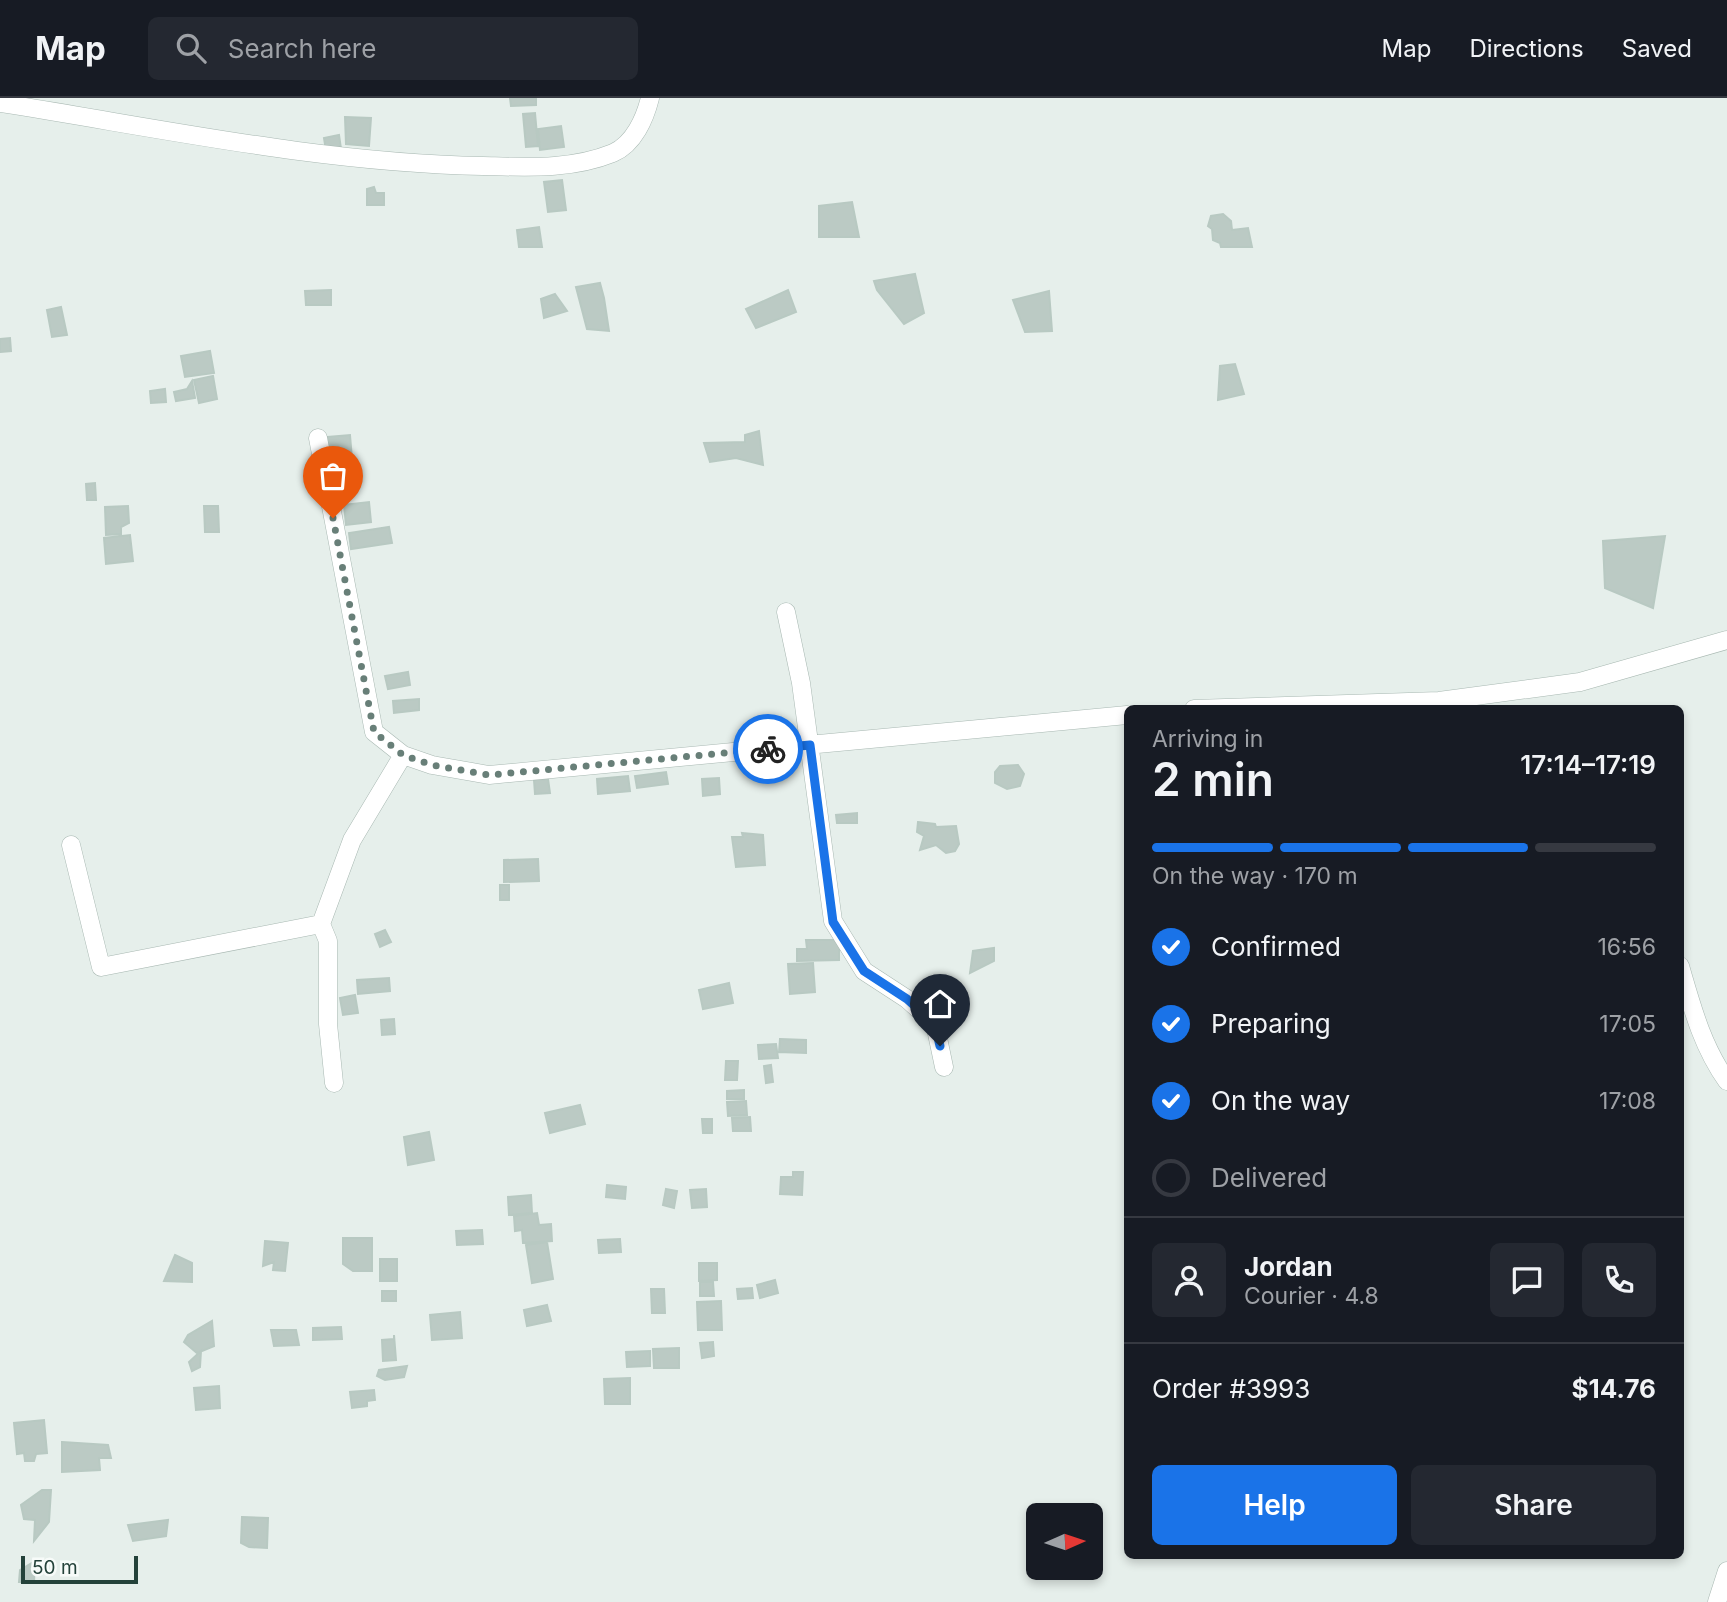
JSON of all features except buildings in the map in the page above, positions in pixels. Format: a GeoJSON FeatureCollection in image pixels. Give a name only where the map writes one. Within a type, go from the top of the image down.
{"type":"FeatureCollection","features":[{"type":"Feature","properties":{"kind":"street"},"geometry":{"type":"LineString","coordinates":[[0,103],[339,157],[424,165],[571,166],[616,152],[645,122],[650,98]]}},
{"type":"Feature","properties":{"kind":"street"},"geometry":{"type":"LineString","coordinates":[[318,438],[374,732],[403,755],[432,765],[489,775],[1124,715]]}},
{"type":"Feature","properties":{"kind":"street"},"geometry":{"type":"LineString","coordinates":[[786,612],[810,745],[833,922],[864,971],[907,999],[935,1024],[944,1068]]}},
{"type":"Feature","properties":{"kind":"street"},"geometry":{"type":"LineString","coordinates":[[1401,705],[1580,682],[1727,640]]}},
{"type":"Feature","properties":{"kind":"street"},"geometry":{"type":"LineString","coordinates":[[334,1083],[328,1024],[328,941],[321,924],[352,840],[403,755]]}},
{"type":"Feature","properties":{"kind":"street"},"geometry":{"type":"LineString","coordinates":[[71,845],[101,967],[321,924]]}},
{"type":"Feature","properties":{"kind":"street"},"geometry":{"type":"LineString","coordinates":[[1684,980],[1698,1029],[1727,1081]]}},
{"type":"Feature","properties":{"kind":"street"},"geometry":{"type":"LineString","coordinates":[[1717,1602],[1727,1571]]}},
{"type":"Feature","properties":{"kind":"way so far"},"geometry":{"type":"LineString","coordinates":[[333,518],[374,732],[403,755],[432,765],[489,775],[768,749]]}},
{"type":"Feature","properties":{"kind":"route"},"geometry":{"type":"LineString","coordinates":[[768,749],[810,745],[833,922],[864,971],[907,999],[935,1024],[940,1046]]}}]}
